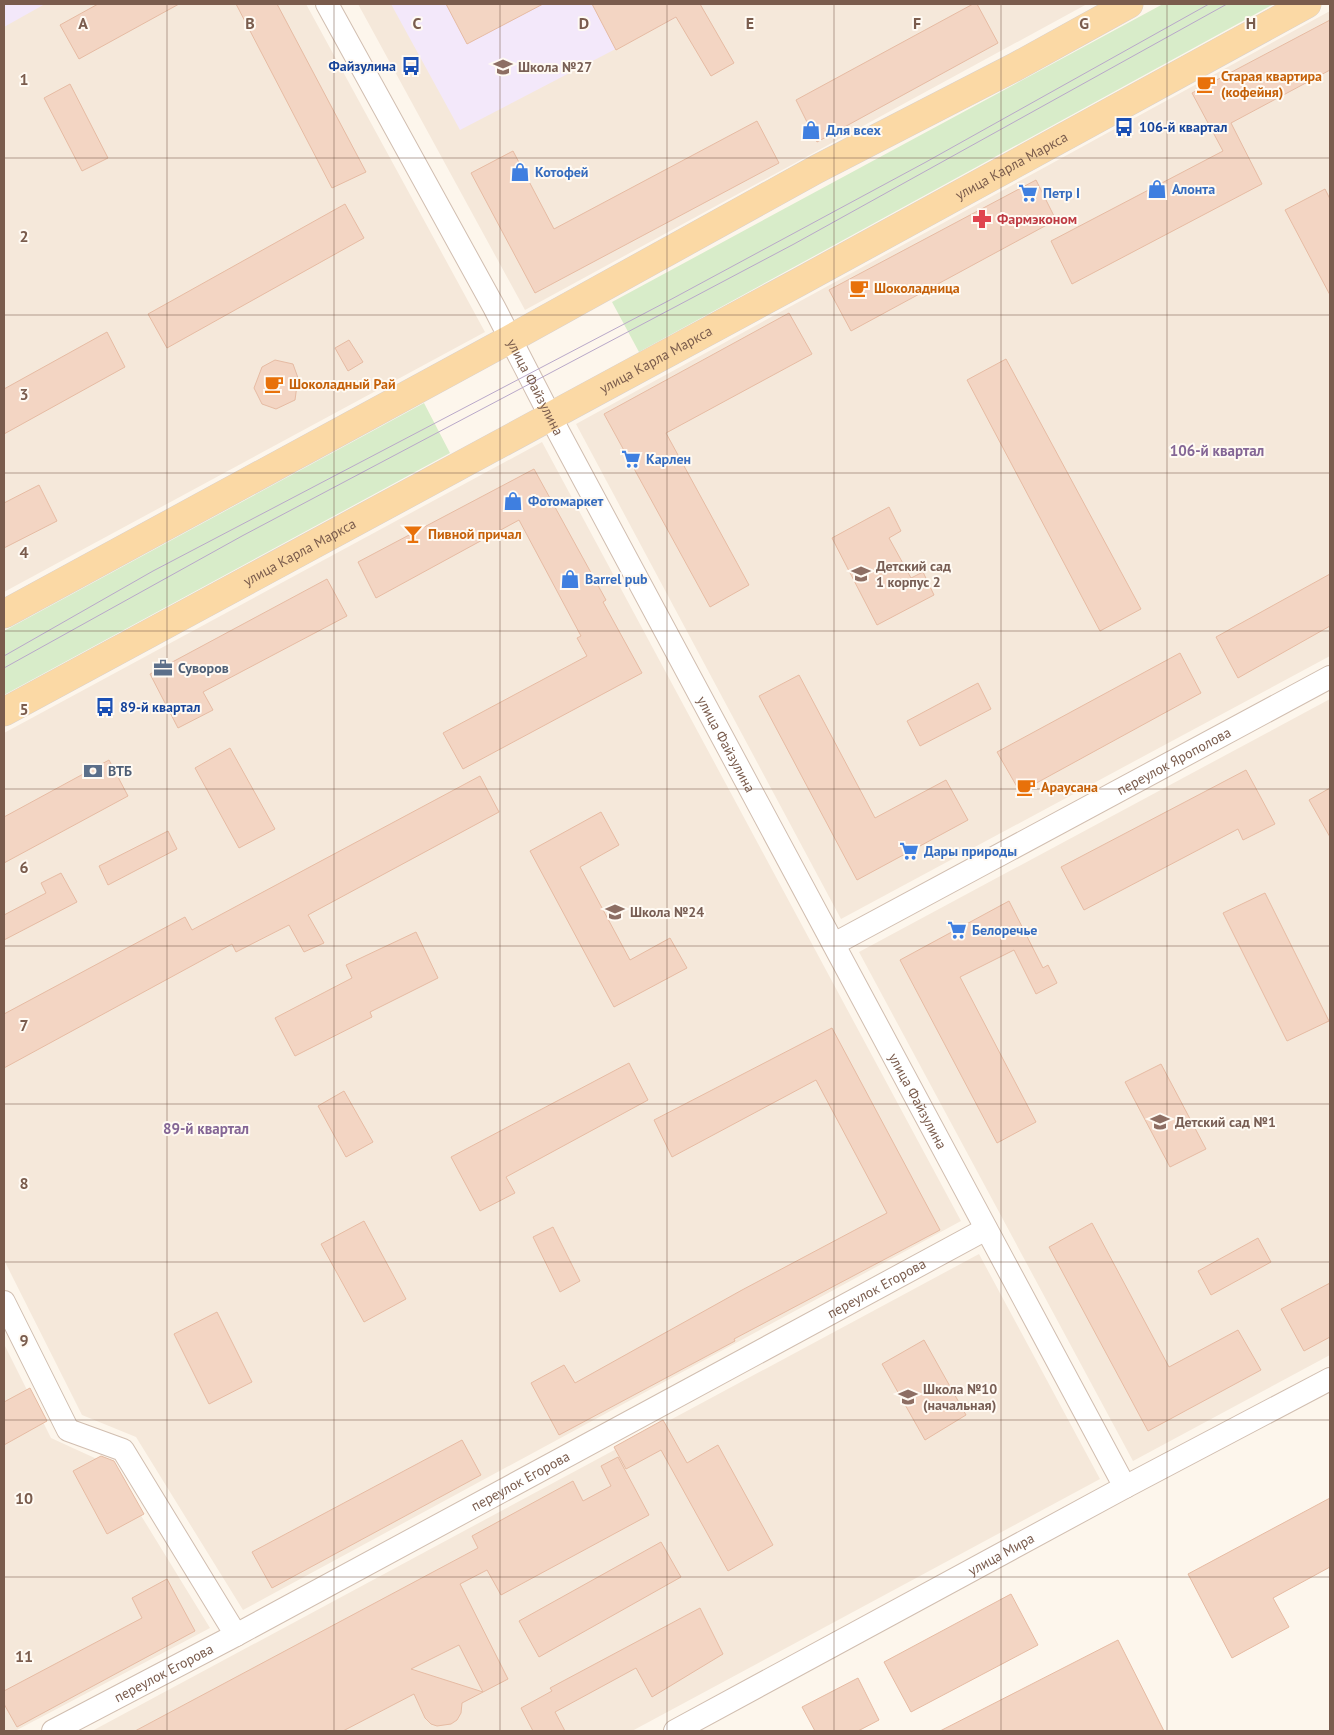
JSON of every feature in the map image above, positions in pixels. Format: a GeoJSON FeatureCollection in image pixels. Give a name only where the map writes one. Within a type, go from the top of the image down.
{"type":"FeatureCollection","features":[{"type":"Feature","properties":{"kind":"main road"},"geometry":{"type":"LineString","coordinates":[[4,614],[510,340],[817,169],[1015,67],[1128,4]]}},
{"type":"Feature","properties":{"kind":"main road","name":"улица Карла Маркса"},"geometry":{"type":"LineString","coordinates":[[4,712],[550,417],[1306,4]]}},
{"type":"Feature","properties":{"kind":"street","name":"улица Файзулина"},"geometry":{"type":"LineString","coordinates":[[327,4],[510,340],[1125,1487]]}},
{"type":"Feature","properties":{"kind":"street","name":"переулок Ярополова"},"geometry":{"type":"LineString","coordinates":[[834,944],[1330,677]]}},
{"type":"Feature","properties":{"kind":"street","name":"переулок Егорова"},"geometry":{"type":"LineString","coordinates":[[53,1731],[236,1635],[986,1229]]}},
{"type":"Feature","properties":{"kind":"street"},"geometry":{"type":"LineString","coordinates":[[4,1302],[68,1430],[123,1450],[236,1635]]}},
{"type":"Feature","properties":{"kind":"street","name":"улица Мира"},"geometry":{"type":"LineString","coordinates":[[675,1731],[1125,1487],[1330,1381]]}},
{"type":"Feature","properties":{"kind":"shaded area"},"geometry":{"type":"Polygon","coordinates":[[[4,4],[306,4],[485,332],[4,592],[4,4]]]}},
{"type":"Feature","properties":{"kind":"shaded area"},"geometry":{"type":"Polygon","coordinates":[[[4,4],[45,4],[4,27],[4,4]]]}},
{"type":"Feature","properties":{"kind":"shaded area"},"geometry":{"type":"Polygon","coordinates":[[[358,4],[1087,4],[525,310],[358,4]]]}},
{"type":"Feature","properties":{"kind":"shaded area","name":"Школа №27"},"geometry":{"type":"Polygon","coordinates":[[[391,4],[702,4],[460,130],[391,4]]]}},
{"type":"Feature","properties":{"kind":"shaded area","name":"106-й квартал"},"geometry":{"type":"Polygon","coordinates":[[[1330,11],[1330,656],[841,919],[576,424],[1330,11]]]}},
{"type":"Feature","properties":{"kind":"shaded area"},"geometry":{"type":"Polygon","coordinates":[[[542,442],[961,1221],[243,1610],[136,1437],[82,1415],[4,1260],[4,733],[542,442]]]}},
{"type":"Feature","properties":{"kind":"shaded area"},"geometry":{"type":"Polygon","coordinates":[[[1330,699],[1330,1355],[1133,1461],[859,952],[1330,699]]]}},
{"type":"Feature","properties":{"kind":"shaded area"},"geometry":{"type":"Polygon","coordinates":[[[979,1254],[1100,1479],[632,1731],[92,1731],[979,1254]]]}},
{"type":"Feature","properties":{"kind":"shaded area"},"geometry":{"type":"Polygon","coordinates":[[[4,1344],[51,1438],[110,1465],[210,1628],[15,1731],[4,1731],[4,1344]]]}},
{"type":"Feature","properties":{"kind":"green space"},"geometry":{"type":"Polygon","coordinates":[[[1163,4],[1274,4],[639,352],[612,302],[1163,4]]]}},
{"type":"Feature","properties":{"kind":"green space"},"geometry":{"type":"Polygon","coordinates":[[[424,403],[450,453],[4,695],[4,631],[424,403]]]}},
{"type":"Feature","properties":{"kind":"building"},"geometry":{"type":"Polygon","coordinates":[[[98,4],[179,4],[79,59],[60,25],[98,4]]]}},
{"type":"Feature","properties":{"kind":"building"},"geometry":{"type":"Polygon","coordinates":[[[236,4],[277,4],[366,172],[332,188],[236,4]]]}},
{"type":"Feature","properties":{"kind":"building"},"geometry":{"type":"Polygon","coordinates":[[[446,4],[543,4],[467,44],[446,4]]]}},
{"type":"Feature","properties":{"kind":"building"},"geometry":{"type":"Polygon","coordinates":[[[592,4],[700,4],[734,63],[711,76],[676,17],[616,50],[592,4]]]}},
{"type":"Feature","properties":{"kind":"building"},"geometry":{"type":"Polygon","coordinates":[[[973,4],[977,4],[998,43],[817,142],[796,100],[973,4]]]}},
{"type":"Feature","properties":{"kind":"building"},"geometry":{"type":"Polygon","coordinates":[[[1330,20],[1330,70],[1231,123],[1262,184],[1072,284],[1051,241],[1223,151],[1192,93],[1330,20]]]}},
{"type":"Feature","properties":{"kind":"building"},"geometry":{"type":"Polygon","coordinates":[[[70,84],[108,158],[82,171],[44,98],[70,84]]]}},
{"type":"Feature","properties":{"kind":"building"},"geometry":{"type":"Polygon","coordinates":[[[757,121],[779,163],[535,293],[471,173],[513,151],[554,229],[757,121]]]}},
{"type":"Feature","properties":{"kind":"building"},"geometry":{"type":"Polygon","coordinates":[[[1036,180],[1056,220],[851,331],[829,290],[1036,180]]]}},
{"type":"Feature","properties":{"kind":"building"},"geometry":{"type":"Polygon","coordinates":[[[1325,189],[1330,199],[1330,295],[1285,210],[1325,189]]]}},
{"type":"Feature","properties":{"kind":"building"},"geometry":{"type":"Polygon","coordinates":[[[345,204],[364,238],[167,348],[148,314],[345,204]]]}},
{"type":"Feature","properties":{"kind":"building"},"geometry":{"type":"Polygon","coordinates":[[[789,313],[812,354],[666,433],[749,585],[710,607],[604,414],[789,313]]]}},
{"type":"Feature","properties":{"kind":"building"},"geometry":{"type":"Polygon","coordinates":[[[107,332],[125,367],[4,434],[4,389],[107,332]]]}},
{"type":"Feature","properties":{"kind":"building"},"geometry":{"type":"Polygon","coordinates":[[[349,340],[363,362],[348,371],[335,348],[349,340]]]}},
{"type":"Feature","properties":{"kind":"building"},"geometry":{"type":"Polygon","coordinates":[[[1006,359],[1141,609],[1100,631],[967,380],[1006,359]]]}},
{"type":"Feature","properties":{"kind":"building"},"geometry":{"type":"Polygon","coordinates":[[[275,360],[293,364],[298,378],[295,400],[276,409],[262,404],[254,388],[262,367],[275,360]]]}},
{"type":"Feature","properties":{"kind":"building"},"geometry":{"type":"Polygon","coordinates":[[[534,469],[606,600],[603,602],[642,673],[463,769],[443,733],[587,656],[577,638],[581,636],[519,520],[376,598],[358,562],[534,469]]]}},
{"type":"Feature","properties":{"kind":"building"},"geometry":{"type":"Polygon","coordinates":[[[39,485],[57,521],[4,548],[4,503],[39,485]]]}},
{"type":"Feature","properties":{"kind":"building"},"geometry":{"type":"Polygon","coordinates":[[[889,507],[901,531],[889,538],[911,578],[923,572],[934,595],[877,625],[832,538],[889,507]]]}},
{"type":"Feature","properties":{"kind":"building"},"geometry":{"type":"Polygon","coordinates":[[[1330,574],[1330,626],[1238,678],[1216,637],[1330,574]]]}},
{"type":"Feature","properties":{"kind":"building"},"geometry":{"type":"Polygon","coordinates":[[[327,579],[347,616],[203,692],[213,710],[178,728],[150,674],[327,579]]]}},
{"type":"Feature","properties":{"kind":"building"},"geometry":{"type":"Polygon","coordinates":[[[1180,653],[1201,693],[1020,792],[997,752],[1180,653]]]}},
{"type":"Feature","properties":{"kind":"building"},"geometry":{"type":"Polygon","coordinates":[[[799,675],[875,818],[946,780],[968,820],[857,880],[759,696],[799,675]]]}},
{"type":"Feature","properties":{"kind":"building"},"geometry":{"type":"Polygon","coordinates":[[[978,683],[991,709],[920,746],[907,721],[978,683]]]}},
{"type":"Feature","properties":{"kind":"building"},"geometry":{"type":"Polygon","coordinates":[[[230,748],[275,829],[239,848],[195,768],[230,748]]]}},
{"type":"Feature","properties":{"kind":"building"},"geometry":{"type":"Polygon","coordinates":[[[109,760],[128,796],[4,863],[4,817],[109,760]]]}},
{"type":"Feature","properties":{"kind":"building"},"geometry":{"type":"Polygon","coordinates":[[[1246,770],[1275,824],[1243,840],[1238,829],[1084,910],[1061,867],[1246,770]]]}},
{"type":"Feature","properties":{"kind":"building"},"geometry":{"type":"Polygon","coordinates":[[[480,776],[499,812],[308,915],[324,943],[304,952],[289,925],[236,952],[232,944],[4,1068],[4,1014],[185,917],[192,930],[480,776]]]}},
{"type":"Feature","properties":{"kind":"building"},"geometry":{"type":"Polygon","coordinates":[[[1330,788],[1330,837],[1309,800],[1330,788]]]}},
{"type":"Feature","properties":{"kind":"building"},"geometry":{"type":"Polygon","coordinates":[[[601,812],[619,845],[580,867],[630,960],[670,938],[687,968],[614,1007],[530,851],[601,812]]]}},
{"type":"Feature","properties":{"kind":"building"},"geometry":{"type":"Polygon","coordinates":[[[168,831],[177,849],[108,885],[99,866],[168,831]]]}},
{"type":"Feature","properties":{"kind":"building"},"geometry":{"type":"Polygon","coordinates":[[[61,873],[77,902],[4,940],[4,915],[46,893],[41,883],[61,873]]]}},
{"type":"Feature","properties":{"kind":"building"},"geometry":{"type":"Polygon","coordinates":[[[1265,893],[1329,1021],[1287,1041],[1223,913],[1265,893]]]}},
{"type":"Feature","properties":{"kind":"building"},"geometry":{"type":"Polygon","coordinates":[[[1009,901],[1043,968],[1048,965],[1057,983],[1036,994],[1014,950],[960,977],[1036,1122],[997,1143],[900,960],[1009,901]]]}},
{"type":"Feature","properties":{"kind":"building"},"geometry":{"type":"Polygon","coordinates":[[[416,932],[438,978],[370,1012],[372,1017],[295,1056],[275,1018],[352,978],[346,965],[416,932]]]}},
{"type":"Feature","properties":{"kind":"building"},"geometry":{"type":"Polygon","coordinates":[[[832,1028],[940,1230],[734,1339],[735,1341],[559,1435],[531,1383],[564,1365],[575,1383],[742,1290],[887,1213],[816,1080],[672,1157],[654,1120],[832,1028]]]}},
{"type":"Feature","properties":{"kind":"building"},"geometry":{"type":"Polygon","coordinates":[[[629,1063],[648,1100],[506,1177],[515,1193],[480,1211],[451,1157],[629,1063]]]}},
{"type":"Feature","properties":{"kind":"building"},"geometry":{"type":"Polygon","coordinates":[[[1161,1064],[1206,1149],[1170,1167],[1125,1082],[1161,1064]]]}},
{"type":"Feature","properties":{"kind":"building"},"geometry":{"type":"Polygon","coordinates":[[[344,1091],[373,1142],[346,1157],[318,1106],[344,1091]]]}},
{"type":"Feature","properties":{"kind":"building"},"geometry":{"type":"Polygon","coordinates":[[[364,1221],[406,1299],[364,1322],[321,1244],[364,1221]]]}},
{"type":"Feature","properties":{"kind":"building"},"geometry":{"type":"Polygon","coordinates":[[[1092,1223],[1169,1367],[1238,1330],[1261,1370],[1148,1431],[1049,1247],[1092,1223]]]}},
{"type":"Feature","properties":{"kind":"building"},"geometry":{"type":"Polygon","coordinates":[[[553,1227],[580,1281],[560,1292],[533,1237],[553,1227]]]}},
{"type":"Feature","properties":{"kind":"building"},"geometry":{"type":"Polygon","coordinates":[[[1258,1238],[1271,1262],[1211,1295],[1198,1271],[1258,1238]]]}},
{"type":"Feature","properties":{"kind":"building"},"geometry":{"type":"Polygon","coordinates":[[[1330,1283],[1330,1337],[1304,1351],[1281,1309],[1330,1283]]]}},
{"type":"Feature","properties":{"kind":"building"},"geometry":{"type":"Polygon","coordinates":[[[217,1312],[252,1382],[209,1404],[174,1334],[217,1312]]]}},
{"type":"Feature","properties":{"kind":"building"},"geometry":{"type":"Polygon","coordinates":[[[924,1340],[966,1415],[925,1440],[882,1364],[924,1340]]]}},
{"type":"Feature","properties":{"kind":"building"},"geometry":{"type":"Polygon","coordinates":[[[30,1388],[47,1421],[4,1445],[4,1402],[30,1388]]]}},
{"type":"Feature","properties":{"kind":"building"},"geometry":{"type":"Polygon","coordinates":[[[663,1420],[687,1463],[718,1445],[773,1545],[728,1571],[661,1450],[626,1469],[614,1447],[663,1420]]]}},
{"type":"Feature","properties":{"kind":"building"},"geometry":{"type":"Polygon","coordinates":[[[462,1440],[481,1475],[272,1588],[252,1552],[462,1440]]]}},
{"type":"Feature","properties":{"kind":"building"},"geometry":{"type":"Polygon","coordinates":[[[101,1456],[114,1461],[144,1514],[107,1534],[73,1471],[101,1456]]]}},
{"type":"Feature","properties":{"kind":"building"},"geometry":{"type":"Polygon","coordinates":[[[618,1457],[649,1515],[501,1595],[487,1570],[460,1584],[508,1679],[462,1703],[461,1713],[457,1720],[451,1724],[437,1726],[431,1724],[425,1718],[414,1694],[343,1731],[135,1731],[478,1548],[472,1536],[573,1481],[583,1501],[611,1486],[601,1466],[618,1457]],[[459,1645],[411,1669],[483,1692],[459,1645]]]}},
{"type":"Feature","properties":{"kind":"building"},"geometry":{"type":"Polygon","coordinates":[[[1330,1498],[1330,1567],[1273,1598],[1289,1627],[1232,1658],[1188,1574],[1330,1498]]]}},
{"type":"Feature","properties":{"kind":"building"},"geometry":{"type":"Polygon","coordinates":[[[661,1542],[681,1577],[539,1657],[519,1621],[661,1542]]]}},
{"type":"Feature","properties":{"kind":"building"},"geometry":{"type":"Polygon","coordinates":[[[167,1579],[195,1631],[17,1727],[4,1704],[4,1691],[142,1618],[132,1598],[167,1579]]]}},
{"type":"Feature","properties":{"kind":"building"},"geometry":{"type":"Polygon","coordinates":[[[1011,1594],[1038,1645],[911,1712],[884,1662],[1011,1594]]]}},
{"type":"Feature","properties":{"kind":"building"},"geometry":{"type":"Polygon","coordinates":[[[700,1608],[723,1654],[652,1697],[636,1668],[555,1712],[565,1731],[533,1731],[521,1708],[552,1691],[550,1688],[700,1608]]]}},
{"type":"Feature","properties":{"kind":"building"},"geometry":{"type":"Polygon","coordinates":[[[1118,1640],[1164,1731],[940,1731],[1118,1640]]]}},
{"type":"Feature","properties":{"kind":"building"},"geometry":{"type":"Polygon","coordinates":[[[858,1678],[879,1720],[858,1731],[815,1731],[802,1707],[858,1678]]]}},
{"type":"Feature","properties":{"kind":"tram line"},"geometry":{"type":"LineString","coordinates":[[4,656],[153,571],[668,301],[926,162],[1209,4]]}},
{"type":"Feature","properties":{"kind":"tram line"},"geometry":{"type":"LineString","coordinates":[[4,668],[242,536],[794,244],[1227,4]]}},
{"type":"Feature","properties":{"kind":"place","name":"Файзулина"},"geometry":{"type":"Point","coordinates":[411,66]}},
{"type":"Feature","properties":{"kind":"place","name":"Школа №27"},"geometry":{"type":"Point","coordinates":[503,67]}},
{"type":"Feature","properties":{"kind":"place","name":"Старая квартира (кофейня)"},"geometry":{"type":"Point","coordinates":[1206,84]}},
{"type":"Feature","properties":{"kind":"place","name":"106-й квартал"},"geometry":{"type":"Point","coordinates":[1124,127]}},
{"type":"Feature","properties":{"kind":"place","name":"Для всех"},"geometry":{"type":"Point","coordinates":[811,130]}},
{"type":"Feature","properties":{"kind":"place","name":"Котофей"},"geometry":{"type":"Point","coordinates":[520,172]}},
{"type":"Feature","properties":{"kind":"place","name":"Алонта"},"geometry":{"type":"Point","coordinates":[1157,189]}},
{"type":"Feature","properties":{"kind":"place","name":"Петр I"},"geometry":{"type":"Point","coordinates":[1028,193]}},
{"type":"Feature","properties":{"kind":"place","name":"Фармэконом"},"geometry":{"type":"Point","coordinates":[982,219]}},
{"type":"Feature","properties":{"kind":"place","name":"Шоколадница"},"geometry":{"type":"Point","coordinates":[859,288]}},
{"type":"Feature","properties":{"kind":"place","name":"Шоколадный Рай"},"geometry":{"type":"Point","coordinates":[274,384]}},
{"type":"Feature","properties":{"kind":"place","name":"Карлен"},"geometry":{"type":"Point","coordinates":[631,459]}},
{"type":"Feature","properties":{"kind":"place","name":"Фотомаркет"},"geometry":{"type":"Point","coordinates":[513,501]}},
{"type":"Feature","properties":{"kind":"place","name":"Пивной причал"},"geometry":{"type":"Point","coordinates":[413,534]}},
{"type":"Feature","properties":{"kind":"place","name":"Детский сад 1 корпус 2"},"geometry":{"type":"Point","coordinates":[861,574]}},
{"type":"Feature","properties":{"kind":"place","name":"Barrel pub"},"geometry":{"type":"Point","coordinates":[570,579]}},
{"type":"Feature","properties":{"kind":"place","name":"Суворов"},"geometry":{"type":"Point","coordinates":[163,668]}},
{"type":"Feature","properties":{"kind":"place","name":"89-й квартал"},"geometry":{"type":"Point","coordinates":[105,707]}},
{"type":"Feature","properties":{"kind":"place","name":"ВТБ"},"geometry":{"type":"Point","coordinates":[93,771]}},
{"type":"Feature","properties":{"kind":"place","name":"Араусана"},"geometry":{"type":"Point","coordinates":[1026,787]}},
{"type":"Feature","properties":{"kind":"place","name":"Дары природы"},"geometry":{"type":"Point","coordinates":[909,851]}},
{"type":"Feature","properties":{"kind":"place","name":"Школа №24"},"geometry":{"type":"Point","coordinates":[615,912]}},
{"type":"Feature","properties":{"kind":"place","name":"Белоречье"},"geometry":{"type":"Point","coordinates":[957,930]}},
{"type":"Feature","properties":{"kind":"place","name":"Детский сад №1"},"geometry":{"type":"Point","coordinates":[1160,1122]}},
{"type":"Feature","properties":{"kind":"place","name":"Школа №10 (начальная)"},"geometry":{"type":"Point","coordinates":[908,1397]}},
{"type":"Feature","properties":{"kind":"district","name":"106-й квартал"},"geometry":{"type":"Point","coordinates":[1217,451]}},
{"type":"Feature","properties":{"kind":"district","name":"89-й квартал"},"geometry":{"type":"Point","coordinates":[206,1129]}}]}
